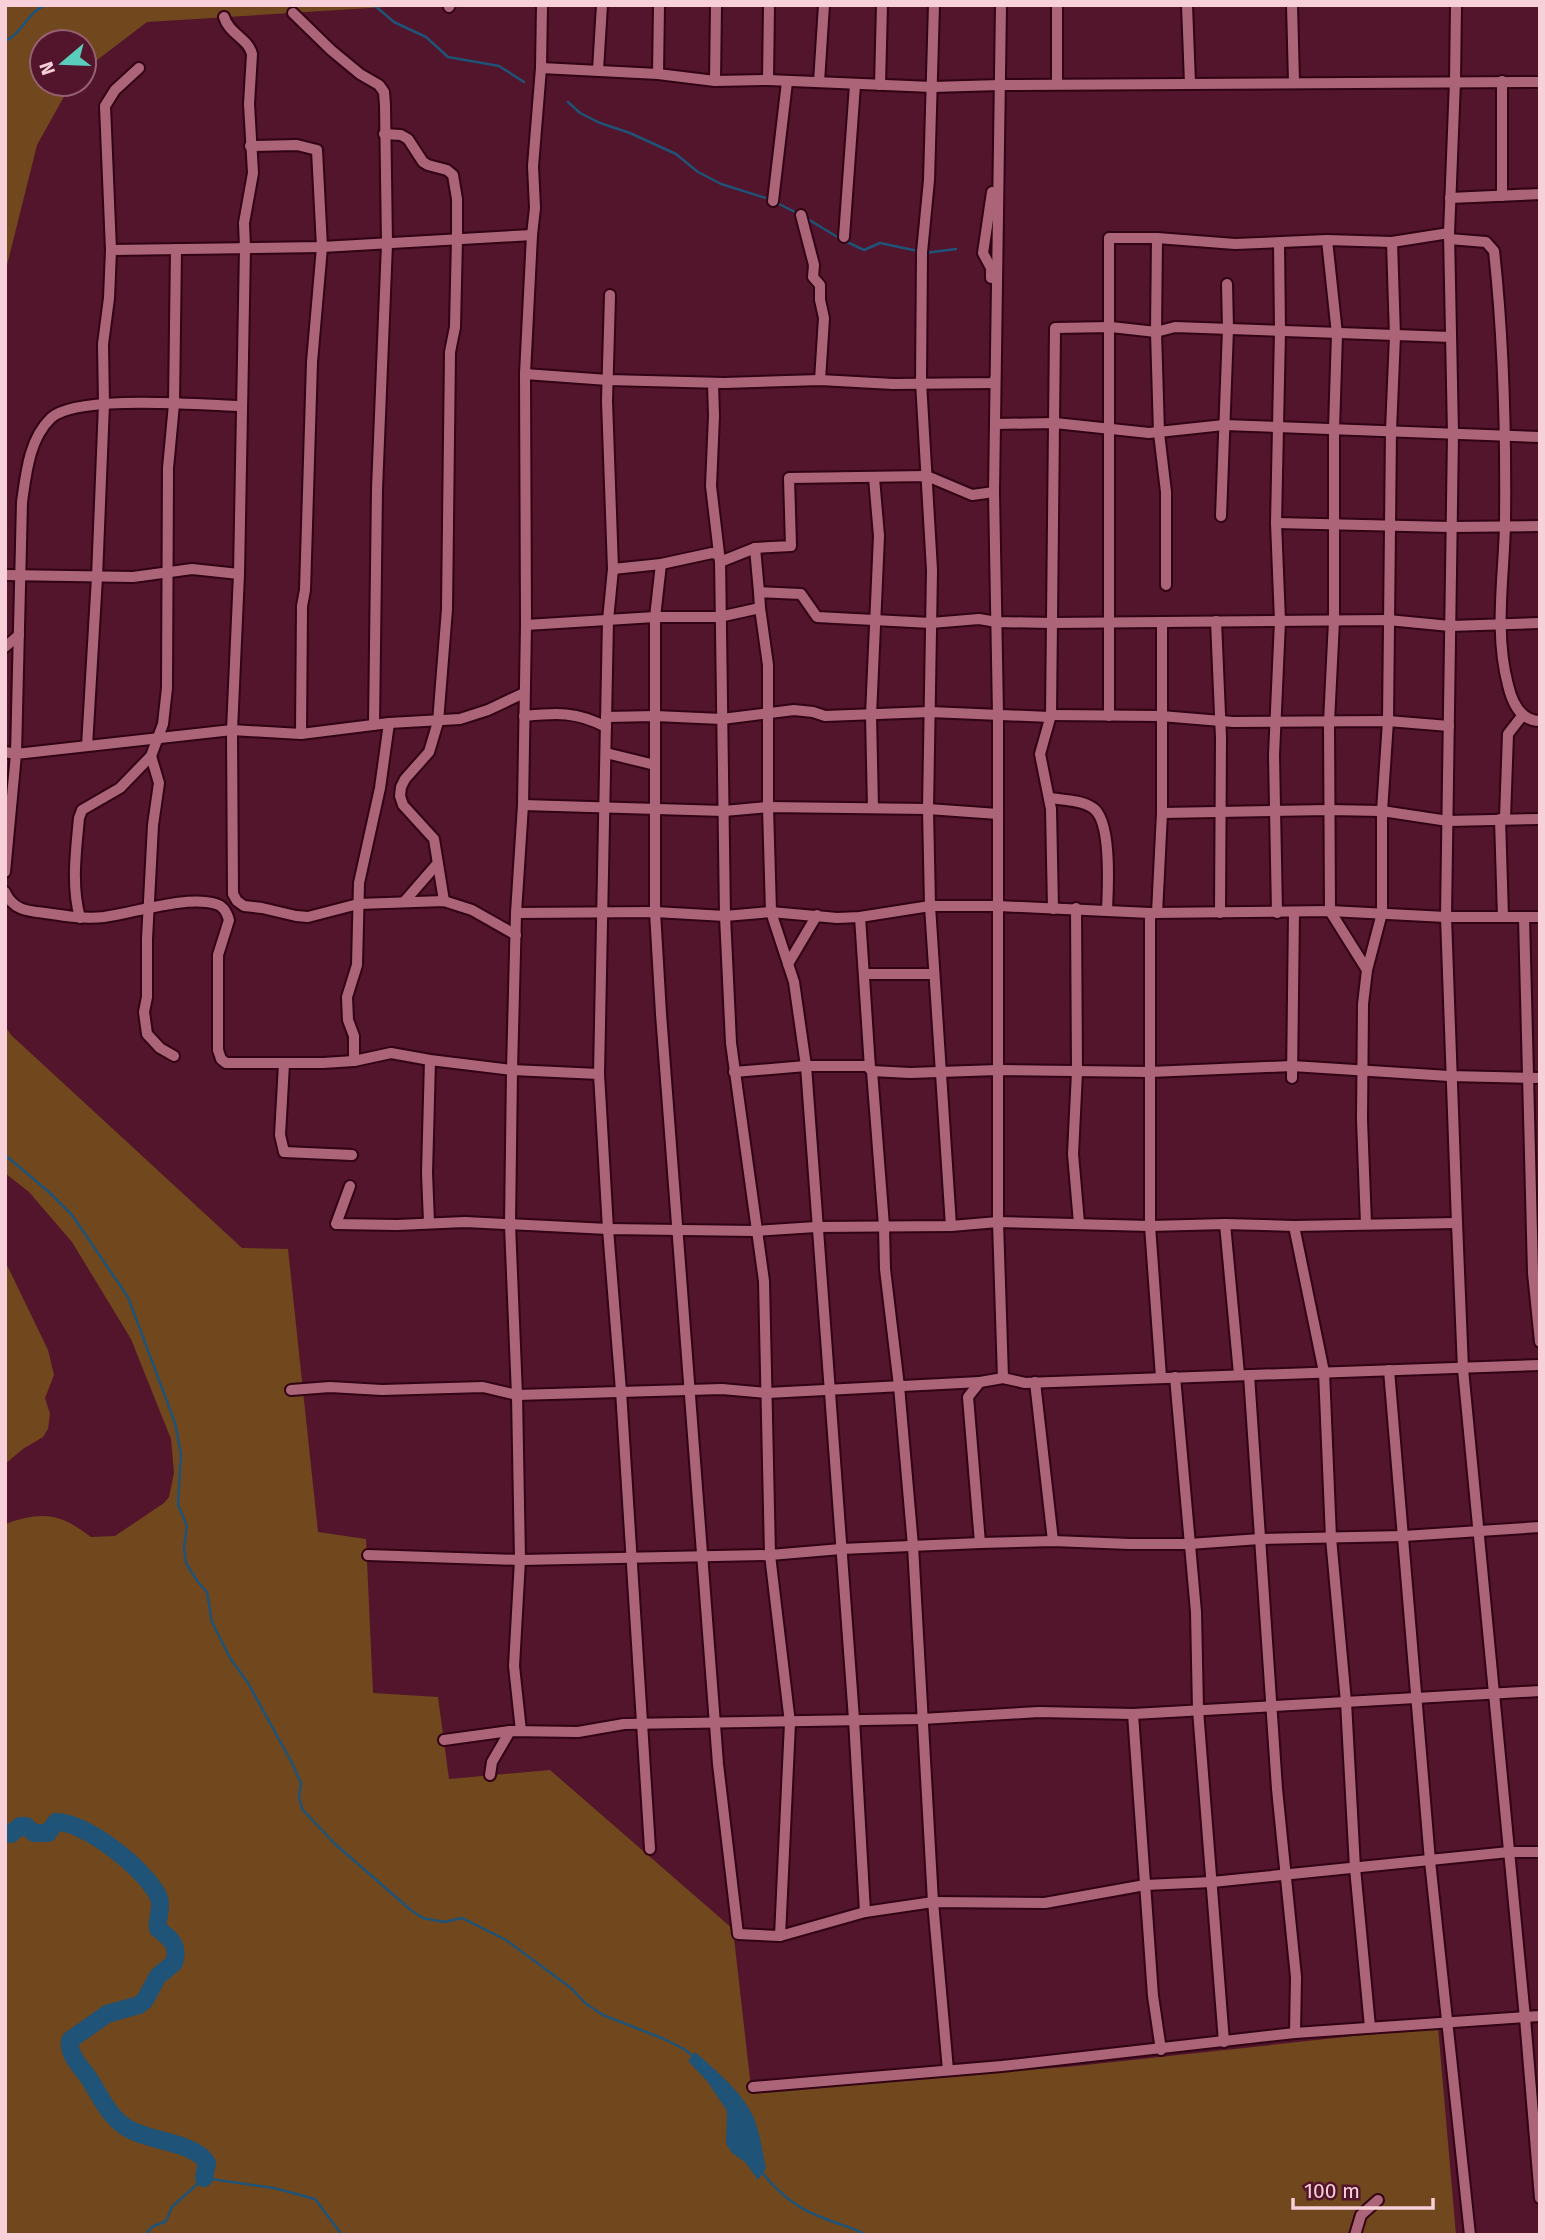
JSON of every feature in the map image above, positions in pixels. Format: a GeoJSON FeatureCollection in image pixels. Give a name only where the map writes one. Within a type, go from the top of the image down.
{"type":"FeatureCollection","features":[{"type":"Feature","properties":{"kind":"street"},"geometry":{"type":"LineString","coordinates":[[491,1775],[492,1762],[515,1731],[514,1666],[520,1560],[510,1225],[512,1070],[516,913],[523,805],[526,625],[525,374],[531,284],[531,235],[535,208],[533,166],[541,68],[542,5]]}},
{"type":"Feature","properties":{"kind":"street"},"geometry":{"type":"LineString","coordinates":[[598,70],[602,5]]}},
{"type":"Feature","properties":{"kind":"street"},"geometry":{"type":"LineString","coordinates":[[659,5],[659,74]]}},
{"type":"Feature","properties":{"kind":"street"},"geometry":{"type":"LineString","coordinates":[[715,81],[716,5]]}},
{"type":"Feature","properties":{"kind":"street"},"geometry":{"type":"LineString","coordinates":[[768,80],[769,5]]}},
{"type":"Feature","properties":{"kind":"street"},"geometry":{"type":"LineString","coordinates":[[819,82],[824,5]]}},
{"type":"Feature","properties":{"kind":"street"},"geometry":{"type":"LineString","coordinates":[[880,85],[882,5]]}},
{"type":"Feature","properties":{"kind":"street"},"geometry":{"type":"LineString","coordinates":[[934,5],[929,180],[922,252],[921,382],[932,570],[928,808],[930,906],[951,1226]]}},
{"type":"Feature","properties":{"kind":"street"},"geometry":{"type":"LineString","coordinates":[[1001,5],[994,492],[998,714],[998,1222],[1003,1378]]}},
{"type":"Feature","properties":{"kind":"street"},"geometry":{"type":"LineString","coordinates":[[1057,5],[1057,85]]}},
{"type":"Feature","properties":{"kind":"street"},"geometry":{"type":"LineString","coordinates":[[1187,5],[1190,83]]}},
{"type":"Feature","properties":{"kind":"street"},"geometry":{"type":"LineString","coordinates":[[1292,5],[1294,82]]}},
{"type":"Feature","properties":{"kind":"street"},"geometry":{"type":"LineString","coordinates":[[1456,5],[1449,236],[1453,433],[1446,917],[1457,1223],[1463,1369],[1510,1852],[1540,2198]]}},
{"type":"Feature","properties":{"kind":"street"},"geometry":{"type":"LineString","coordinates":[[293,13],[331,50],[360,74],[379,85],[384,92],[387,244],[377,489],[374,725]]}},
{"type":"Feature","properties":{"kind":"street"},"geometry":{"type":"LineString","coordinates":[[224,17],[231,32],[250,47],[252,54],[248,104],[253,173],[244,223],[239,574],[232,730],[231,881],[233,894],[244,906]]}},
{"type":"Feature","properties":{"kind":"street"},"geometry":{"type":"LineString","coordinates":[[87,746],[104,404],[103,344],[111,250],[105,106],[115,90],[139,68]]}},
{"type":"Feature","properties":{"kind":"street"},"geometry":{"type":"LineString","coordinates":[[541,68],[659,74],[715,81],[768,80],[932,87],[1540,82]]}},
{"type":"Feature","properties":{"kind":"street"},"geometry":{"type":"LineString","coordinates":[[1502,81],[1502,196]]}},
{"type":"Feature","properties":{"kind":"street"},"geometry":{"type":"LineString","coordinates":[[774,201],[787,82]]}},
{"type":"Feature","properties":{"kind":"street"},"geometry":{"type":"LineString","coordinates":[[844,237],[855,85]]}},
{"type":"Feature","properties":{"kind":"street"},"geometry":{"type":"LineString","coordinates":[[384,134],[401,135],[408,139],[423,162],[447,170],[453,175],[457,199],[455,327],[450,352],[447,609],[438,722],[429,752],[405,779],[400,796],[402,804],[434,839],[444,901]]}},
{"type":"Feature","properties":{"kind":"street"},"geometry":{"type":"LineString","coordinates":[[250,146],[297,145],[317,150],[322,247],[312,362],[302,606],[300,734]]}},
{"type":"Feature","properties":{"kind":"street"},"geometry":{"type":"LineString","coordinates":[[1450,198],[1540,194]]}},
{"type":"Feature","properties":{"kind":"street"},"geometry":{"type":"LineString","coordinates":[[801,215],[814,265],[813,277],[820,285],[824,318],[820,380]]}},
{"type":"Feature","properties":{"kind":"street"},"geometry":{"type":"LineString","coordinates":[[111,250],[322,247],[531,235]]}},
{"type":"Feature","properties":{"kind":"street"},"geometry":{"type":"LineString","coordinates":[[1108,716],[1108,428],[1111,327],[1109,239],[1157,238],[1235,244],[1327,240],[1392,242],[1449,236],[1486,243],[1494,251],[1501,328],[1504,434],[1505,526],[1500,623],[1508,686],[1522,716],[1531,721],[1540,721]]}},
{"type":"Feature","properties":{"kind":"street"},"geometry":{"type":"LineString","coordinates":[[1157,238],[1156,332],[1159,433],[1166,492],[1166,585]]}},
{"type":"Feature","properties":{"kind":"street"},"geometry":{"type":"LineString","coordinates":[[1327,240],[1337,334],[1334,621],[1329,722],[1330,911],[1367,970]]}},
{"type":"Feature","properties":{"kind":"street"},"geometry":{"type":"LineString","coordinates":[[1366,1224],[1362,1120],[1363,1004],[1367,970],[1382,913],[1382,811],[1388,721],[1391,430],[1395,335],[1392,242]]}},
{"type":"Feature","properties":{"kind":"street"},"geometry":{"type":"LineString","coordinates":[[1277,913],[1276,723],[1280,621],[1276,523],[1279,243]]}},
{"type":"Feature","properties":{"kind":"street"},"geometry":{"type":"LineString","coordinates":[[80,918],[74,877],[82,810],[120,788],[151,756],[163,724],[167,688],[168,468],[174,404],[176,249]]}},
{"type":"Feature","properties":{"kind":"street"},"geometry":{"type":"LineString","coordinates":[[1221,516],[1228,329],[1227,284]]}},
{"type":"Feature","properties":{"kind":"street"},"geometry":{"type":"LineString","coordinates":[[610,295],[608,380],[613,569],[608,620],[599,1074],[650,1849]]}},
{"type":"Feature","properties":{"kind":"street"},"geometry":{"type":"LineString","coordinates":[[1053,909],[1050,798],[1040,754],[1050,716],[1055,328],[1111,327],[1156,332],[1175,327],[1451,337]]}},
{"type":"Feature","properties":{"kind":"street"},"geometry":{"type":"LineString","coordinates":[[525,374],[713,383],[820,380],[893,384],[995,383]]}},
{"type":"Feature","properties":{"kind":"street"},"geometry":{"type":"LineString","coordinates":[[713,383],[711,486],[720,562],[725,916],[734,1072],[764,1281],[771,1555],[790,1723],[780,1936]]}},
{"type":"Feature","properties":{"kind":"street"},"geometry":{"type":"LineString","coordinates":[[5,872],[19,635],[22,502],[26,470],[33,447],[52,417],[64,410],[104,404],[241,406]]}},
{"type":"Feature","properties":{"kind":"street"},"geometry":{"type":"LineString","coordinates":[[995,424],[1055,423],[1159,433],[1224,425],[1540,437]]}},
{"type":"Feature","properties":{"kind":"street"},"geometry":{"type":"LineString","coordinates":[[720,562],[755,548],[790,546],[789,478],[927,476],[972,495],[994,492]]}},
{"type":"Feature","properties":{"kind":"street"},"geometry":{"type":"LineString","coordinates":[[873,808],[871,715],[878,536],[874,478]]}},
{"type":"Feature","properties":{"kind":"street"},"geometry":{"type":"LineString","coordinates":[[1276,523],[1540,526]]}},
{"type":"Feature","properties":{"kind":"street"},"geometry":{"type":"LineString","coordinates":[[755,548],[768,666],[771,912],[794,982],[806,1066],[854,1719],[865,1912]]}},
{"type":"Feature","properties":{"kind":"street"},"geometry":{"type":"LineString","coordinates":[[613,569],[661,565],[712,552],[717,554],[720,562]]}},
{"type":"Feature","properties":{"kind":"street"},"geometry":{"type":"LineString","coordinates":[[661,565],[655,617],[655,912],[715,1722],[738,1934],[780,1936],[865,1912],[933,1902],[1045,1903],[1145,1885],[1212,1882],[1510,1852],[1540,1852]]}},
{"type":"Feature","properties":{"kind":"street"},"geometry":{"type":"LineString","coordinates":[[5,575],[133,577],[192,569],[239,574]]}},
{"type":"Feature","properties":{"kind":"street"},"geometry":{"type":"LineString","coordinates":[[758,592],[801,594],[817,617],[875,621],[931,623],[979,619],[1052,623],[1388,620],[1450,626],[1540,623]]}},
{"type":"Feature","properties":{"kind":"street"},"geometry":{"type":"LineString","coordinates":[[526,625],[655,617],[719,617],[761,608]]}},
{"type":"Feature","properties":{"kind":"street"},"geometry":{"type":"LineString","coordinates":[[1216,621],[1220,721],[1220,914]]}},
{"type":"Feature","properties":{"kind":"street"},"geometry":{"type":"LineString","coordinates":[[1161,1377],[1150,1226],[1150,1073],[1154,913],[1162,813],[1163,622]]}},
{"type":"Feature","properties":{"kind":"street"},"geometry":{"type":"LineString","coordinates":[[5,647],[19,635]]}},
{"type":"Feature","properties":{"kind":"street"},"geometry":{"type":"LineString","coordinates":[[10,753],[232,730],[300,734],[389,723],[438,722],[476,715],[524,693]]}},
{"type":"Feature","properties":{"kind":"street"},"geometry":{"type":"LineString","coordinates":[[524,716],[574,714],[606,722],[655,716],[722,719],[794,710],[825,716],[930,712],[1161,716],[1276,723],[1388,721],[1450,726]]}},
{"type":"Feature","properties":{"kind":"street"},"geometry":{"type":"LineString","coordinates":[[1503,917],[1502,819],[1508,734],[1522,716]]}},
{"type":"Feature","properties":{"kind":"street"},"geometry":{"type":"LineString","coordinates":[[354,1060],[354,1036],[348,1020],[347,997],[357,965],[359,883],[380,788],[389,723]]}},
{"type":"Feature","properties":{"kind":"street"},"geometry":{"type":"LineString","coordinates":[[606,753],[655,765]]}},
{"type":"Feature","properties":{"kind":"street"},"geometry":{"type":"LineString","coordinates":[[151,756],[159,783],[153,825],[148,908],[147,998],[144,1012],[147,1034],[160,1048],[174,1056]]}},
{"type":"Feature","properties":{"kind":"street"},"geometry":{"type":"LineString","coordinates":[[1050,798],[1087,804],[1097,810],[1104,831],[1108,861],[1107,910]]}},
{"type":"Feature","properties":{"kind":"street"},"geometry":{"type":"LineString","coordinates":[[523,805],[724,811],[768,807],[928,808],[998,814]]}},
{"type":"Feature","properties":{"kind":"street"},"geometry":{"type":"LineString","coordinates":[[1162,813],[1329,810],[1382,811],[1448,821],[1540,819]]}},
{"type":"Feature","properties":{"kind":"street"},"geometry":{"type":"LineString","coordinates":[[404,902],[437,864]]}},
{"type":"Feature","properties":{"kind":"street"},"geometry":{"type":"LineString","coordinates":[[231,881],[223,909],[229,920],[218,955],[218,1050],[221,1059],[233,1065],[284,1064],[354,1060],[391,1053],[512,1070],[599,1074]]}},
{"type":"Feature","properties":{"kind":"street"},"geometry":{"type":"LineString","coordinates":[[5,892],[10,902],[21,910],[80,918],[102,917],[188,902],[223,909],[244,906],[307,917],[358,904],[444,901],[472,910],[516,935]]}},
{"type":"Feature","properties":{"kind":"street"},"geometry":{"type":"LineString","coordinates":[[516,913],[655,912],[725,916],[771,912],[860,917],[930,906],[999,906],[1154,913],[1330,911],[1446,917],[1540,918]]}},
{"type":"Feature","properties":{"kind":"street"},"geometry":{"type":"LineString","coordinates":[[1076,908],[1077,1072],[1073,1154],[1079,1223]]}},
{"type":"Feature","properties":{"kind":"street"},"geometry":{"type":"LineString","coordinates":[[1292,1072],[1294,913]]}},
{"type":"Feature","properties":{"kind":"street"},"geometry":{"type":"LineString","coordinates":[[788,964],[817,915]]}},
{"type":"Feature","properties":{"kind":"street"},"geometry":{"type":"LineString","coordinates":[[860,917],[885,1269],[899,1386],[913,1546],[933,1902],[948,2070]]}},
{"type":"Feature","properties":{"kind":"street"},"geometry":{"type":"LineString","coordinates":[[1524,918],[1534,1079],[1533,1273],[1540,1342]]}},
{"type":"Feature","properties":{"kind":"street"},"geometry":{"type":"LineString","coordinates":[[865,974],[933,974]]}},
{"type":"Feature","properties":{"kind":"street"},"geometry":{"type":"LineString","coordinates":[[429,1222],[427,1173],[430,1060]]}},
{"type":"Feature","properties":{"kind":"street"},"geometry":{"type":"LineString","coordinates":[[284,1064],[280,1135],[284,1152],[352,1155]]}},
{"type":"Feature","properties":{"kind":"street"},"geometry":{"type":"LineString","coordinates":[[734,1072],[806,1066],[942,1073],[998,1070],[1150,1073],[1363,1071],[1534,1079]]}},
{"type":"Feature","properties":{"kind":"street"},"geometry":{"type":"LineString","coordinates":[[350,1186],[336,1224],[465,1222],[608,1229],[756,1231],[816,1227],[951,1226],[998,1222],[1150,1226],[1457,1223]]}},
{"type":"Feature","properties":{"kind":"street"},"geometry":{"type":"LineString","coordinates":[[1224,1224],[1244,1374],[1259,1539],[1284,1875],[1296,1977],[1295,2034]]}},
{"type":"Feature","properties":{"kind":"street"},"geometry":{"type":"LineString","coordinates":[[1294,1226],[1324,1372],[1331,1538],[1346,1702],[1355,1868],[1370,2027]]}},
{"type":"Feature","properties":{"kind":"street"},"geometry":{"type":"LineString","coordinates":[[291,1390],[330,1387],[382,1391],[482,1387],[517,1395],[722,1389],[767,1393],[980,1382],[1003,1378],[1035,1382],[1540,1365]]}},
{"type":"Feature","properties":{"kind":"street"},"geometry":{"type":"LineString","coordinates":[[1389,1370],[1430,1861],[1470,2235]]}},
{"type":"Feature","properties":{"kind":"street"},"geometry":{"type":"LineString","coordinates":[[1175,1377],[1196,1612],[1198,1710],[1224,2042]]}},
{"type":"Feature","properties":{"kind":"street"},"geometry":{"type":"LineString","coordinates":[[980,1382],[968,1397],[980,1543]]}},
{"type":"Feature","properties":{"kind":"street"},"geometry":{"type":"LineString","coordinates":[[1035,1382],[1053,1541]]}},
{"type":"Feature","properties":{"kind":"street"},"geometry":{"type":"LineString","coordinates":[[368,1555],[520,1560],[771,1555],[980,1543],[1053,1541],[1189,1544],[1259,1539],[1404,1536],[1540,1527]]}},
{"type":"Feature","properties":{"kind":"street"},"geometry":{"type":"LineString","coordinates":[[444,1740],[515,1731],[578,1732],[624,1724],[790,1723],[1039,1712],[1133,1714],[1540,1690]]}},
{"type":"Feature","properties":{"kind":"street"},"geometry":{"type":"LineString","coordinates":[[1133,1714],[1155,2016],[1161,2050]]}},
{"type":"Feature","properties":{"kind":"street"},"geometry":{"type":"LineString","coordinates":[[753,2087],[1161,2050],[1370,2027],[1540,2016]]}},
{"type":"Feature","properties":{"kind":"street"},"geometry":{"type":"LineString","coordinates":[[1355,2235],[1361,2215],[1378,2200]]}},
{"type":"Feature","properties":{"kind":"shaded area"},"geometry":{"type":"Polygon","coordinates":[[[5,5],[418,5],[147,22],[98,59],[98,28],[28,28],[28,98],[63,98],[37,145],[5,273],[5,5]]]}},
{"type":"Feature","properties":{"kind":"shaded area"},"geometry":{"type":"Polygon","coordinates":[[[5,1026],[11,1035],[242,1248],[288,1249],[318,1532],[366,1539],[373,1693],[438,1697],[449,1779],[550,1770],[733,1929],[751,2088],[1067,2067],[1438,2027],[1456,2235],[5,2235],[5,1524],[30,1517],[50,1517],[70,1523],[91,1537],[115,1536],[164,1503],[169,1497],[174,1473],[171,1439],[131,1339],[72,1242],[29,1192],[5,1173],[5,1026]]]}},
{"type":"Feature","properties":{"kind":"shaded area"},"geometry":{"type":"Polygon","coordinates":[[[5,1261],[48,1350],[54,1375],[45,1398],[50,1414],[48,1429],[43,1437],[5,1464],[5,1261]]]}},
{"type":"Feature","properties":{"kind":"water"},"geometry":{"type":"Polygon","coordinates":[[[695,2052],[734,2089],[752,2114],[766,2168],[758,2180],[745,2162],[732,2153],[726,2144],[727,2111],[707,2081],[688,2061],[695,2052]]]}},
{"type":"Feature","properties":{"kind":"waterway"},"geometry":{"type":"LineString","coordinates":[[5,41],[16,33],[34,12],[46,5]]}},
{"type":"Feature","properties":{"kind":"waterway"},"geometry":{"type":"LineString","coordinates":[[374,5],[394,22],[426,37],[448,57],[499,66],[524,82]]}},
{"type":"Feature","properties":{"kind":"waterway"},"geometry":{"type":"LineString","coordinates":[[568,102],[580,113],[600,123],[676,154],[698,172],[721,184],[769,199]]}},
{"type":"Feature","properties":{"kind":"waterway"},"geometry":{"type":"LineString","coordinates":[[775,202],[797,213]]}},
{"type":"Feature","properties":{"kind":"waterway"},"geometry":{"type":"LineString","coordinates":[[806,218],[839,238]]}},
{"type":"Feature","properties":{"kind":"waterway"},"geometry":{"type":"LineString","coordinates":[[845,241],[864,250],[880,243],[918,251]]}},
{"type":"Feature","properties":{"kind":"waterway"},"geometry":{"type":"LineString","coordinates":[[925,253],[956,249]]}},
{"type":"Feature","properties":{"kind":"waterway"},"geometry":{"type":"LineString","coordinates":[[5,1155],[72,1215],[128,1297],[175,1423],[181,1454],[178,1505],[187,1526],[184,1547],[186,1563],[207,1592],[212,1622],[230,1658],[248,1683],[292,1763],[301,1783],[299,1796],[302,1809],[335,1844],[423,1918],[444,1922],[462,1918],[506,1940],[603,2015],[664,2039],[694,2057]]}},
{"type":"Feature","properties":{"kind":"waterway"},"geometry":{"type":"LineString","coordinates":[[5,1832],[11,1834],[20,1826],[26,1826],[34,1833],[48,1833],[56,1822],[68,1824],[98,1838],[129,1862],[153,1887],[160,1906],[158,1929],[173,1943],[176,1952],[174,1963],[158,1976],[145,2000],[139,2005],[107,2014],[70,2040],[70,2045],[74,2058],[115,2118],[138,2133],[183,2146],[201,2156],[207,2163],[204,2178]]}},
{"type":"Feature","properties":{"kind":"waterway"},"geometry":{"type":"LineString","coordinates":[[761,2171],[782,2194],[798,2205],[866,2235]]}},
{"type":"Feature","properties":{"kind":"waterway"},"geometry":{"type":"LineString","coordinates":[[145,2235],[152,2227],[166,2221],[172,2207],[204,2178],[274,2188],[315,2199],[342,2235]]}}]}
